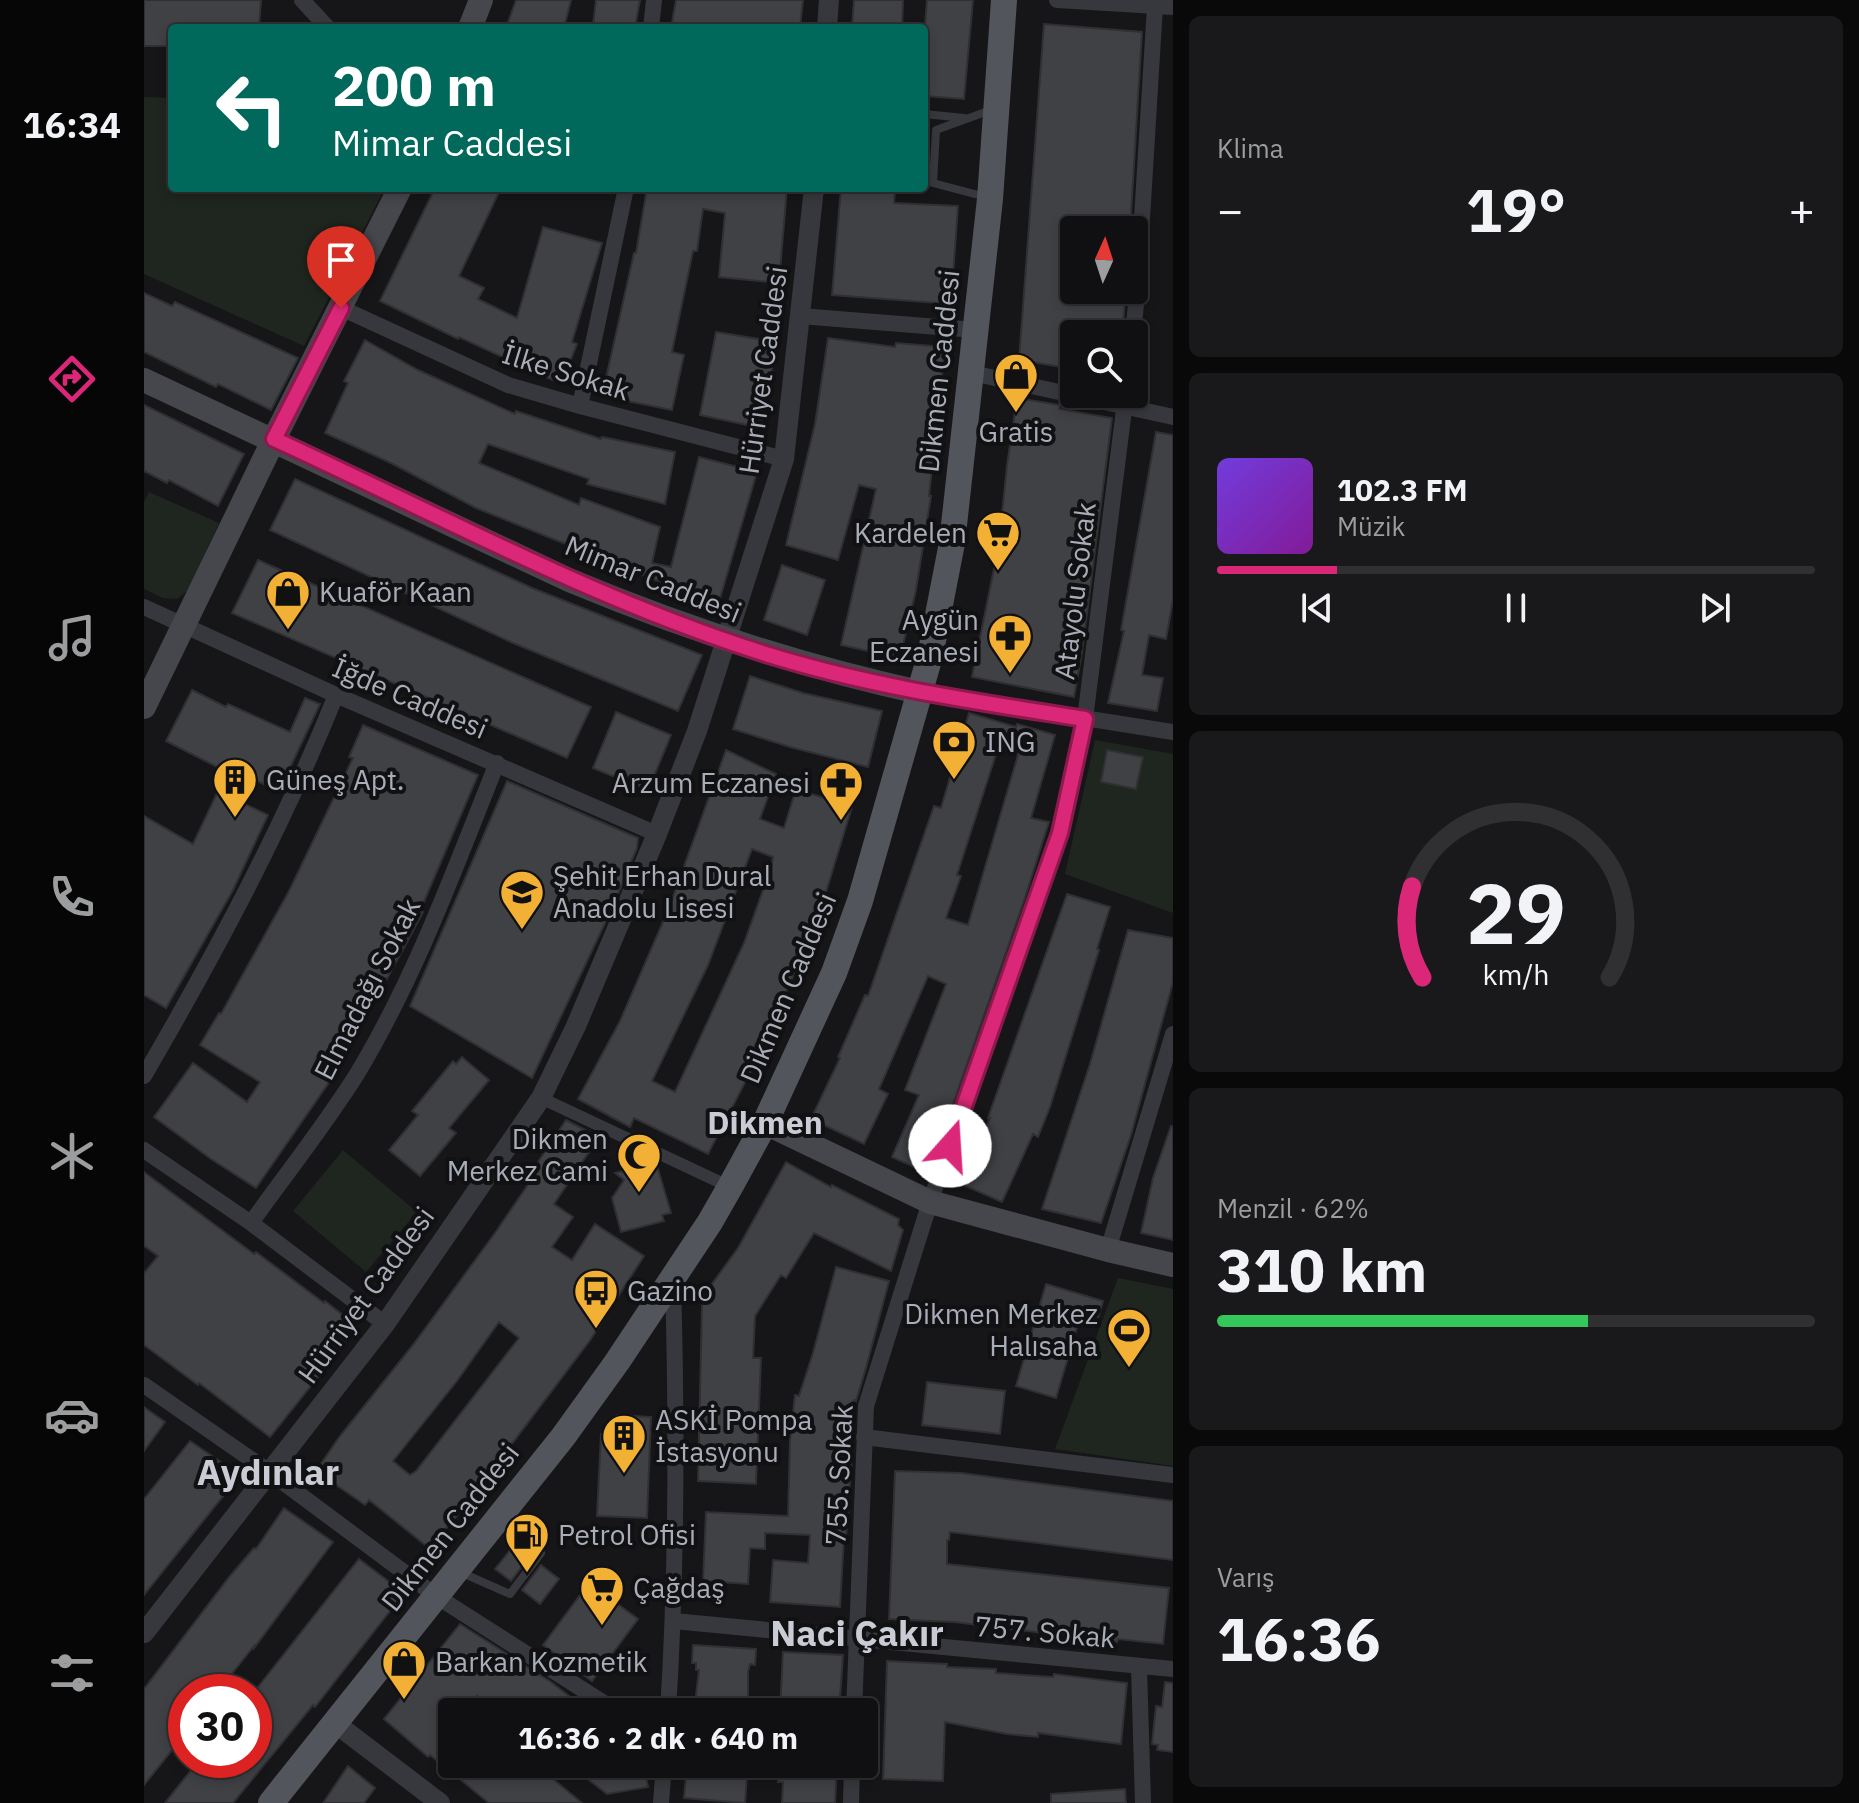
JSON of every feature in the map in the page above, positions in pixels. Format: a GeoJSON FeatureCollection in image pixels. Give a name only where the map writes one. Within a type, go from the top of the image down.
{"type":"FeatureCollection","features":[{"type":"Feature","properties":{"kind":"main road"},"geometry":{"type":"LineString","coordinates":[[472,24],[481,0]]}},
{"type":"Feature","properties":{"kind":"main road","name":"Dikmen Caddesi"},"geometry":{"type":"LineString","coordinates":[[271,1803],[563,1437],[617,1362],[730,1187],[765,1123],[834,973],[860,901],[930,656],[952,543],[990,199],[1004,0]]}},
{"type":"Feature","properties":{"kind":"main road"},"geometry":{"type":"LineString","coordinates":[[144,707],[398,192]]}},
{"type":"Feature","properties":{"kind":"main road","name":"Mimar Caddesi"},"geometry":{"type":"LineString","coordinates":[[144,380],[569,580],[725,640],[816,668],[919,692]]}},
{"type":"Feature","properties":{"kind":"main road"},"geometry":{"type":"LineString","coordinates":[[765,1123],[930,1202],[1173,1265]]}},
{"type":"Feature","properties":{"kind":"street"},"geometry":{"type":"LineString","coordinates":[[302,0],[324,24]]}},
{"type":"Feature","properties":{"kind":"street"},"geometry":{"type":"LineString","coordinates":[[651,24],[654,0]]}},
{"type":"Feature","properties":{"kind":"street"},"geometry":{"type":"LineString","coordinates":[[827,24],[829,0]]}},
{"type":"Feature","properties":{"kind":"street"},"geometry":{"type":"LineString","coordinates":[[1057,0],[1173,7]]}},
{"type":"Feature","properties":{"kind":"street"},"geometry":{"type":"LineString","coordinates":[[1134,320],[1155,6]]}},
{"type":"Feature","properties":{"kind":"street"},"geometry":{"type":"LineString","coordinates":[[580,406],[625,192]]}},
{"type":"Feature","properties":{"kind":"street","name":"Hürriyet Caddesi"},"geometry":{"type":"LineString","coordinates":[[144,1633],[385,1324],[541,1098],[576,1026],[697,731],[784,459],[814,192]]}},
{"type":"Feature","properties":{"kind":"street","name":"İlke Sokak"},"geometry":{"type":"LineString","coordinates":[[341,308],[508,385],[784,459]]}},
{"type":"Feature","properties":{"kind":"street"},"geometry":{"type":"LineString","coordinates":[[800,316],[976,330]]}},
{"type":"Feature","properties":{"kind":"street"},"geometry":{"type":"LineString","coordinates":[[972,373],[1060,389]]}},
{"type":"Feature","properties":{"kind":"street","name":"Atayolu Sokak"},"geometry":{"type":"LineString","coordinates":[[930,1202],[1060,833],[1085,719],[1124,408]]}},
{"type":"Feature","properties":{"kind":"street"},"geometry":{"type":"LineString","coordinates":[[1148,408],[1173,417]]}},
{"type":"Feature","properties":{"kind":"street","name":"İğde Caddesi"},"geometry":{"type":"LineString","coordinates":[[144,607],[336,695],[657,834]]}},
{"type":"Feature","properties":{"kind":"street","name":"Mimar Caddesi"},"geometry":{"type":"LineString","coordinates":[[919,692],[1173,732]]}},
{"type":"Feature","properties":{"kind":"street"},"geometry":{"type":"LineString","coordinates":[[144,1076],[202,977],[288,810],[336,695]]}},
{"type":"Feature","properties":{"kind":"street","name":"Elmadağı Sokak"},"geometry":{"type":"LineString","coordinates":[[251,1223],[343,1095],[369,1052],[427,935],[497,763]]}},
{"type":"Feature","properties":{"kind":"street"},"geometry":{"type":"LineString","coordinates":[[1108,1250],[1173,1034]]}},
{"type":"Feature","properties":{"kind":"street"},"geometry":{"type":"LineString","coordinates":[[541,1098],[730,1187]]}},
{"type":"Feature","properties":{"kind":"street"},"geometry":{"type":"LineString","coordinates":[[144,1150],[251,1223],[385,1324]]}},
{"type":"Feature","properties":{"kind":"street","name":"755. Sokak"},"geometry":{"type":"LineString","coordinates":[[855,1698],[866,1406],[930,1202]]}},
{"type":"Feature","properties":{"kind":"street"},"geometry":{"type":"LineString","coordinates":[[669,1698],[674,1621],[677,1422],[673,1279]]}},
{"type":"Feature","properties":{"kind":"street"},"geometry":{"type":"LineString","coordinates":[[144,1385],[268,1471],[436,1596],[596,1698]]}},
{"type":"Feature","properties":{"kind":"street"},"geometry":{"type":"LineString","coordinates":[[864,1437],[1173,1475]]}},
{"type":"Feature","properties":{"kind":"street","name":"757. Sokak"},"geometry":{"type":"LineString","coordinates":[[674,1621],[1173,1669]]}},
{"type":"Feature","properties":{"kind":"street"},"geometry":{"type":"LineString","coordinates":[[1139,1667],[1143,1803]]}},
{"type":"Feature","properties":{"kind":"street"},"geometry":{"type":"LineString","coordinates":[[335,1723],[440,1803]]}},
{"type":"Feature","properties":{"kind":"street"},"geometry":{"type":"LineString","coordinates":[[661,1803],[663,1778]]}},
{"type":"Feature","properties":{"kind":"street"},"geometry":{"type":"LineString","coordinates":[[851,1803],[852,1778]]}},
{"type":"Feature","properties":{"kind":"lane"},"geometry":{"type":"LineString","coordinates":[[990,199],[933,183],[936,130],[996,108]]}},
{"type":"Feature","properties":{"kind":"lane"},"geometry":{"type":"LineString","coordinates":[[928,114],[968,118]]}},
{"type":"Feature","properties":{"kind":"lane"},"geometry":{"type":"LineString","coordinates":[[456,1570],[510,1594],[541,1553],[507,1504]]}},
{"type":"Feature","properties":{"kind":"shaded area"},"geometry":{"type":"Polygon","coordinates":[[[144,97],[168,98],[168,192],[383,192],[304,346],[144,274],[144,97]]]}},
{"type":"Feature","properties":{"kind":"shaded area"},"geometry":{"type":"Polygon","coordinates":[[[149,492],[219,523],[188,590],[177,599],[163,598],[144,589],[144,502],[149,492]]]}},
{"type":"Feature","properties":{"kind":"shaded area"},"geometry":{"type":"Polygon","coordinates":[[[1095,740],[1173,754],[1173,913],[1065,874],[1095,740]]]}},
{"type":"Feature","properties":{"kind":"shaded area"},"geometry":{"type":"Polygon","coordinates":[[[343,1150],[417,1212],[366,1272],[293,1211],[343,1150]]]}},
{"type":"Feature","properties":{"kind":"shaded area","name":"Dikmen Merkez Halısaha"},"geometry":{"type":"Polygon","coordinates":[[[1118,1278],[1173,1289],[1173,1466],[1055,1449],[1118,1278]]]}},
{"type":"Feature","properties":{"kind":"building"},"geometry":{"type":"Polygon","coordinates":[[[144,0],[261,0],[259,24],[168,24],[168,46],[144,46],[144,0]]]}},
{"type":"Feature","properties":{"kind":"building"},"geometry":{"type":"Polygon","coordinates":[[[516,0],[571,0],[565,24],[507,24],[516,0]]]}},
{"type":"Feature","properties":{"kind":"building"},"geometry":{"type":"Polygon","coordinates":[[[596,0],[640,0],[636,24],[593,24],[596,0]]]}},
{"type":"Feature","properties":{"kind":"building"},"geometry":{"type":"Polygon","coordinates":[[[676,0],[803,0],[800,24],[672,24],[676,0]]]}},
{"type":"Feature","properties":{"kind":"building"},"geometry":{"type":"Polygon","coordinates":[[[854,0],[903,0],[902,24],[852,24],[854,0]]]}},
{"type":"Feature","properties":{"kind":"building"},"geometry":{"type":"Polygon","coordinates":[[[927,0],[973,0],[964,99],[928,96],[928,24],[925,24],[927,0]]]}},
{"type":"Feature","properties":{"kind":"building"},"geometry":{"type":"Polygon","coordinates":[[[1044,24],[1142,32],[1131,216],[1060,216],[1060,304],[1125,304],[1123,320],[1060,320],[1060,367],[1019,360],[1044,24]]]}},
{"type":"Feature","properties":{"kind":"building"},"geometry":{"type":"Polygon","coordinates":[[[433,192],[499,192],[459,276],[484,288],[478,299],[517,318],[543,227],[602,243],[572,342],[577,344],[561,384],[380,301],[433,192]]]}},
{"type":"Feature","properties":{"kind":"building"},"geometry":{"type":"Polygon","coordinates":[[[646,192],[787,192],[779,283],[719,277],[725,213],[703,209],[697,251],[693,251],[672,352],[684,355],[672,410],[602,396],[636,253],[646,192]]]}},
{"type":"Feature","properties":{"kind":"building"},"geometry":{"type":"Polygon","coordinates":[[[841,192],[895,192],[894,203],[958,206],[951,304],[832,295],[841,192]]]}},
{"type":"Feature","properties":{"kind":"building"},"geometry":{"type":"Polygon","coordinates":[[[144,293],[172,306],[175,302],[298,358],[271,410],[144,352],[144,293]]]}},
{"type":"Feature","properties":{"kind":"building"},"geometry":{"type":"Polygon","coordinates":[[[716,332],[777,342],[761,428],[700,415],[716,332]]]}},
{"type":"Feature","properties":{"kind":"building"},"geometry":{"type":"Polygon","coordinates":[[[828,338],[895,347],[896,343],[945,347],[931,496],[916,590],[900,658],[841,645],[876,489],[859,485],[838,560],[786,545],[815,424],[828,338]]]}},
{"type":"Feature","properties":{"kind":"building"},"geometry":{"type":"Polygon","coordinates":[[[365,340],[418,370],[515,414],[516,411],[601,439],[675,452],[665,504],[587,484],[589,479],[488,444],[479,463],[579,505],[581,498],[660,527],[652,563],[671,567],[699,457],[757,472],[719,602],[663,583],[476,508],[391,463],[325,433],[348,383],[344,381],[365,340]]]}},
{"type":"Feature","properties":{"kind":"building"},"geometry":{"type":"Polygon","coordinates":[[[1017,398],[1112,418],[1074,697],[972,677],[999,544],[1017,398]]]}},
{"type":"Feature","properties":{"kind":"building"},"geometry":{"type":"Polygon","coordinates":[[[144,405],[244,454],[218,506],[169,480],[167,483],[144,471],[144,405]]]}},
{"type":"Feature","properties":{"kind":"building"},"geometry":{"type":"Polygon","coordinates":[[[1156,432],[1173,435],[1173,600],[1166,639],[1149,635],[1142,675],[1163,678],[1157,711],[1108,703],[1124,631],[1121,630],[1156,432]]]}},
{"type":"Feature","properties":{"kind":"building"},"geometry":{"type":"Polygon","coordinates":[[[295,479],[532,588],[702,655],[678,711],[513,643],[270,530],[295,479]]]}},
{"type":"Feature","properties":{"kind":"building"},"geometry":{"type":"Polygon","coordinates":[[[258,560],[591,707],[567,758],[232,613],[258,560]]]}},
{"type":"Feature","properties":{"kind":"building"},"geometry":{"type":"Polygon","coordinates":[[[782,565],[825,580],[807,635],[764,620],[782,565]]]}},
{"type":"Feature","properties":{"kind":"building"},"geometry":{"type":"Polygon","coordinates":[[[750,676],[803,693],[882,711],[868,767],[733,729],[750,676]]]}},
{"type":"Feature","properties":{"kind":"building"},"geometry":{"type":"Polygon","coordinates":[[[192,690],[290,732],[305,698],[320,704],[279,791],[237,772],[235,776],[166,741],[192,690]]]}},
{"type":"Feature","properties":{"kind":"building"},"geometry":{"type":"Polygon","coordinates":[[[616,712],[671,735],[648,791],[593,768],[616,712]]]}},
{"type":"Feature","properties":{"kind":"building"},"geometry":{"type":"Polygon","coordinates":[[[969,713],[1055,735],[1031,818],[1049,822],[944,1130],[925,1172],[892,1157],[919,1095],[905,1090],[946,984],[928,976],[879,1089],[888,1094],[864,1144],[811,1119],[865,995],[868,996],[934,806],[941,808],[969,713]],[[998,748],[946,918],[968,925],[1018,755],[998,748]]]}},
{"type":"Feature","properties":{"kind":"building"},"geometry":{"type":"Polygon","coordinates":[[[363,725],[478,775],[420,911],[423,912],[405,946],[330,1081],[256,1188],[154,1117],[193,1063],[247,1102],[260,1082],[200,1045],[221,1014],[289,891],[353,758],[349,757],[363,725]]]}},
{"type":"Feature","properties":{"kind":"building"},"geometry":{"type":"Polygon","coordinates":[[[726,750],[776,774],[760,819],[784,828],[796,789],[852,807],[819,915],[816,914],[794,974],[752,1069],[708,1154],[634,1118],[630,1127],[578,1099],[620,1021],[669,908],[726,750]],[[752,849],[708,965],[652,1081],[675,1092],[744,943],[773,857],[752,849]]]}},
{"type":"Feature","properties":{"kind":"building"},"geometry":{"type":"Polygon","coordinates":[[[1107,750],[1143,757],[1136,789],[1101,782],[1107,750]]]}},
{"type":"Feature","properties":{"kind":"building","name":"Şehit Erhan Dural Anadolu Lisesi"},"geometry":{"type":"Polygon","coordinates":[[[507,781],[638,838],[637,848],[613,906],[532,1078],[410,1006],[507,781]]]}},
{"type":"Feature","properties":{"kind":"building"},"geometry":{"type":"Polygon","coordinates":[[[218,791],[268,815],[233,890],[166,1008],[144,995],[144,816],[193,844],[218,791]]]}},
{"type":"Feature","properties":{"kind":"building"},"geometry":{"type":"Polygon","coordinates":[[[1067,894],[1110,907],[1050,1107],[1038,1137],[1033,1134],[1002,1202],[961,1184],[990,1118],[1067,894]]]}},
{"type":"Feature","properties":{"kind":"building"},"geometry":{"type":"Polygon","coordinates":[[[1128,930],[1173,938],[1173,982],[1131,1135],[1101,1223],[1042,1209],[1090,1064],[1128,930]]]}},
{"type":"Feature","properties":{"kind":"building"},"geometry":{"type":"Polygon","coordinates":[[[462,1057],[489,1080],[449,1128],[456,1133],[420,1176],[389,1150],[418,1115],[412,1111],[453,1061],[456,1064],[462,1057]]]}},
{"type":"Feature","properties":{"kind":"building"},"geometry":{"type":"Polygon","coordinates":[[[566,1120],[599,1137],[554,1204],[573,1217],[552,1247],[572,1260],[595,1224],[644,1256],[591,1339],[462,1510],[429,1548],[369,1500],[365,1505],[316,1471],[495,1233],[536,1173],[532,1171],[566,1120]],[[499,1322],[393,1461],[410,1475],[416,1471],[519,1338],[499,1322]]]}},
{"type":"Feature","properties":{"kind":"building"},"geometry":{"type":"Polygon","coordinates":[[[1171,1126],[1173,1240],[1141,1233],[1153,1178],[1171,1126]]]}},
{"type":"Feature","properties":{"kind":"building","name":"Dikmen Merkez Cami"},"geometry":{"type":"Polygon","coordinates":[[[656,1162],[671,1213],[662,1215],[664,1221],[621,1232],[612,1198],[624,1180],[615,1173],[656,1162]]]}},
{"type":"Feature","properties":{"kind":"building"},"geometry":{"type":"Polygon","coordinates":[[[786,1162],[899,1219],[898,1225],[903,1230],[891,1271],[814,1233],[786,1278],[781,1275],[755,1316],[753,1358],[761,1358],[756,1484],[698,1481],[702,1305],[709,1288],[738,1248],[786,1162]]]}},
{"type":"Feature","properties":{"kind":"building"},"geometry":{"type":"Polygon","coordinates":[[[144,1172],[358,1327],[270,1437],[144,1345],[144,1273],[158,1256],[144,1246],[144,1172]]]}},
{"type":"Feature","properties":{"kind":"building"},"geometry":{"type":"Polygon","coordinates":[[[836,1267],[889,1281],[866,1368],[854,1400],[840,1607],[770,1602],[773,1560],[808,1563],[810,1535],[765,1533],[765,1549],[750,1548],[748,1584],[703,1581],[706,1512],[788,1516],[795,1395],[799,1396],[813,1353],[836,1267]]]}},
{"type":"Feature","properties":{"kind":"building"},"geometry":{"type":"Polygon","coordinates":[[[1046,1284],[1103,1301],[1097,1322],[1080,1317],[1056,1398],[1016,1386],[1046,1284]]]}},
{"type":"Feature","properties":{"kind":"building"},"geometry":{"type":"Polygon","coordinates":[[[927,1382],[1005,1391],[1000,1434],[922,1425],[927,1382]]]}},
{"type":"Feature","properties":{"kind":"building"},"geometry":{"type":"Polygon","coordinates":[[[144,1407],[165,1422],[144,1451],[144,1407]]]}},
{"type":"Feature","properties":{"kind":"building","name":"ASKİ Pompa İstasyonu"},"geometry":{"type":"Polygon","coordinates":[[[617,1415],[651,1417],[647,1518],[597,1516],[601,1434],[616,1435],[617,1415]]]}},
{"type":"Feature","properties":{"kind":"building"},"geometry":{"type":"Polygon","coordinates":[[[190,1441],[240,1475],[144,1595],[144,1499],[190,1441]]]}},
{"type":"Feature","properties":{"kind":"building"},"geometry":{"type":"Polygon","coordinates":[[[895,1471],[961,1473],[1173,1501],[1173,1560],[950,1532],[947,1540],[947,1564],[1169,1588],[1163,1644],[1118,1639],[1117,1642],[954,1622],[889,1619],[895,1471]]]}},
{"type":"Feature","properties":{"kind":"building"},"geometry":{"type":"Polygon","coordinates":[[[284,1508],[333,1542],[232,1674],[168,1674],[168,1755],[144,1785],[144,1689],[230,1576],[256,1549],[284,1508]]]}},
{"type":"Feature","properties":{"kind":"building"},"geometry":{"type":"Polygon","coordinates":[[[515,1544],[530,1556],[511,1581],[495,1569],[515,1544]]]}},
{"type":"Feature","properties":{"kind":"building"},"geometry":{"type":"Polygon","coordinates":[[[359,1559],[404,1593],[315,1707],[313,1705],[272,1755],[272,1674],[268,1674],[359,1559]]]}},
{"type":"Feature","properties":{"kind":"building"},"geometry":{"type":"Polygon","coordinates":[[[541,1565],[559,1579],[540,1604],[522,1590],[541,1565]]]}},
{"type":"Feature","properties":{"kind":"building"},"geometry":{"type":"Polygon","coordinates":[[[589,1583],[638,1619],[592,1681],[543,1645],[589,1583]]]}},
{"type":"Feature","properties":{"kind":"building"},"geometry":{"type":"Polygon","coordinates":[[[460,1624],[572,1698],[438,1698],[438,1762],[430,1755],[428,1757],[384,1719],[460,1624]]]}},
{"type":"Feature","properties":{"kind":"building"},"geometry":{"type":"Polygon","coordinates":[[[693,1645],[756,1649],[755,1665],[750,1664],[748,1672],[748,1698],[696,1698],[699,1670],[696,1670],[696,1663],[692,1663],[693,1645]]]}},
{"type":"Feature","properties":{"kind":"building"},"geometry":{"type":"Polygon","coordinates":[[[783,1652],[843,1655],[840,1698],[781,1698],[783,1652]]]}},
{"type":"Feature","properties":{"kind":"building"},"geometry":{"type":"Polygon","coordinates":[[[887,1661],[947,1664],[947,1667],[996,1669],[996,1673],[1053,1677],[1054,1674],[1127,1683],[1121,1744],[1038,1733],[1038,1737],[1007,1734],[945,1722],[943,1781],[883,1779],[887,1661]]]}},
{"type":"Feature","properties":{"kind":"building"},"geometry":{"type":"Polygon","coordinates":[[[1165,1682],[1173,1683],[1173,1752],[1157,1750],[1158,1745],[1152,1744],[1156,1706],[1162,1707],[1165,1682]]]}},
{"type":"Feature","properties":{"kind":"building"},"geometry":{"type":"Polygon","coordinates":[[[348,1766],[375,1788],[364,1803],[323,1803],[348,1766]]]}},
{"type":"Feature","properties":{"kind":"building"},"geometry":{"type":"Polygon","coordinates":[[[185,1778],[253,1778],[233,1803],[165,1803],[185,1778]]]}},
{"type":"Feature","properties":{"kind":"building"},"geometry":{"type":"Polygon","coordinates":[[[458,1778],[552,1778],[582,1803],[489,1803],[458,1778]]]}},
{"type":"Feature","properties":{"kind":"building"},"geometry":{"type":"Polygon","coordinates":[[[586,1778],[646,1778],[648,1787],[607,1794],[586,1778]]]}},
{"type":"Feature","properties":{"kind":"building"},"geometry":{"type":"Polygon","coordinates":[[[686,1778],[747,1778],[745,1803],[684,1798],[686,1778]]]}},
{"type":"Feature","properties":{"kind":"building"},"geometry":{"type":"Polygon","coordinates":[[[778,1778],[836,1778],[835,1803],[782,1803],[783,1782],[778,1782],[778,1778]]]}},
{"type":"Feature","properties":{"kind":"building"},"geometry":{"type":"Polygon","coordinates":[[[1125,1789],[1126,1803],[1051,1803],[1051,1794],[1125,1789]]]}},
{"type":"Feature","properties":{"kind":"place","name":"Gratis"},"geometry":{"type":"Point","coordinates":[1016,414]}},
{"type":"Feature","properties":{"kind":"place","name":"Kardelen"},"geometry":{"type":"Point","coordinates":[998,572]}},
{"type":"Feature","properties":{"kind":"place","name":"Kuaför Kaan"},"geometry":{"type":"Point","coordinates":[288,631]}},
{"type":"Feature","properties":{"kind":"place","name":"Aygün Eczanesi"},"geometry":{"type":"Point","coordinates":[1010,675]}},
{"type":"Feature","properties":{"kind":"place","name":"ING"},"geometry":{"type":"Point","coordinates":[954,781]}},
{"type":"Feature","properties":{"kind":"place","name":"Güneş Apt."},"geometry":{"type":"Point","coordinates":[235,819]}},
{"type":"Feature","properties":{"kind":"place","name":"Arzum Eczanesi"},"geometry":{"type":"Point","coordinates":[841,822]}},
{"type":"Feature","properties":{"kind":"place","name":"Şehit Erhan Dural Anadolu Lisesi"},"geometry":{"type":"Point","coordinates":[522,931]}},
{"type":"Feature","properties":{"kind":"place","name":"Dikmen Merkez Cami"},"geometry":{"type":"Point","coordinates":[639,1194]}},
{"type":"Feature","properties":{"kind":"place","name":"Gazino"},"geometry":{"type":"Point","coordinates":[596,1330]}},
{"type":"Feature","properties":{"kind":"place","name":"Dikmen Merkez Halısaha"},"geometry":{"type":"Point","coordinates":[1129,1369]}},
{"type":"Feature","properties":{"kind":"place","name":"ASKİ Pompa İstasyonu"},"geometry":{"type":"Point","coordinates":[624,1475]}},
{"type":"Feature","properties":{"kind":"place","name":"Petrol Ofisi"},"geometry":{"type":"Point","coordinates":[527,1574]}},
{"type":"Feature","properties":{"kind":"place","name":"Çağdaş"},"geometry":{"type":"Point","coordinates":[602,1627]}},
{"type":"Feature","properties":{"kind":"place","name":"Barkan Kozmetik"},"geometry":{"type":"Point","coordinates":[404,1701]}},
{"type":"Feature","properties":{"kind":"district","name":"Dikmen"},"geometry":{"type":"Point","coordinates":[765,1123]}},
{"type":"Feature","properties":{"kind":"district","name":"Aydınlar"},"geometry":{"type":"Point","coordinates":[268,1472]}},
{"type":"Feature","properties":{"kind":"district","name":"Naci Çakır"},"geometry":{"type":"Point","coordinates":[857,1633]}},
{"type":"Feature","properties":{"kind":"route"},"geometry":{"type":"LineString","coordinates":[[341,308],[274,439],[569,580],[725,640],[816,668],[902,689],[1085,719],[1060,833],[950,1146]]}}]}
